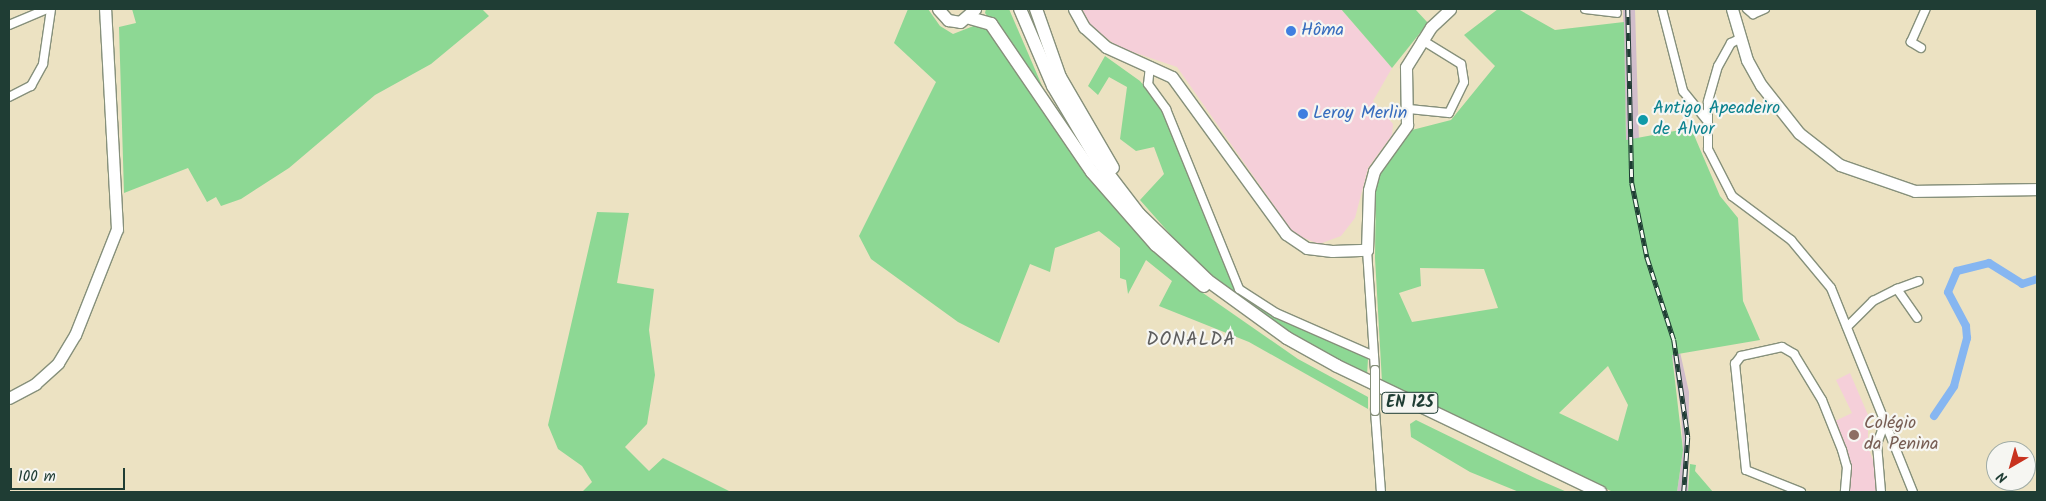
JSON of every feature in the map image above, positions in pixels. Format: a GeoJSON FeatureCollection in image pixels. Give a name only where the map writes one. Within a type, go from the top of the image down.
{"type":"FeatureCollection","features":[{"type":"Feature","properties":{"kind":"main road","name":"EN 125"},"geometry":{"type":"LineString","coordinates":[[1015,9],[1063,114],[1116,194],[1186,270],[1244,317],[1333,372],[1584,492]]}},
{"type":"Feature","properties":{"kind":"main road","name":"EN 125"},"geometry":{"type":"LineString","coordinates":[[1020,9],[1053,86],[1096,158],[1152,228],[1229,298],[1336,366],[1600,492]]}},
{"type":"Feature","properties":{"kind":"main road"},"geometry":{"type":"LineString","coordinates":[[1036,9],[1070,97],[1126,189],[1229,298]]}},
{"type":"Feature","properties":{"kind":"main road"},"geometry":{"type":"LineString","coordinates":[[973,13],[991,24],[1065,137],[1126,213],[1182,270],[1244,317]]}},
{"type":"Feature","properties":{"kind":"street"},"geometry":{"type":"LineString","coordinates":[[9,25],[47,9]]}},
{"type":"Feature","properties":{"kind":"street"},"geometry":{"type":"LineString","coordinates":[[9,97],[31,86],[43,64],[51,9]]}},
{"type":"Feature","properties":{"kind":"street"},"geometry":{"type":"LineString","coordinates":[[9,398],[58,363],[76,335],[117,229],[105,9]]}},
{"type":"Feature","properties":{"kind":"street"},"geometry":{"type":"LineString","coordinates":[[938,9],[954,22],[973,13]]}},
{"type":"Feature","properties":{"kind":"street"},"geometry":{"type":"LineString","coordinates":[[1074,9],[1084,26],[1106,47],[1150,66],[1177,83],[1236,169],[1296,243],[1317,251],[1367,250]]}},
{"type":"Feature","properties":{"kind":"street"},"geometry":{"type":"LineString","coordinates":[[1381,492],[1367,250],[1369,190],[1374,171],[1400,138],[1410,109],[1406,67],[1422,40],[1450,9]]}},
{"type":"Feature","properties":{"kind":"street"},"geometry":{"type":"LineString","coordinates":[[1585,9],[1617,13]]}},
{"type":"Feature","properties":{"kind":"street"},"geometry":{"type":"LineString","coordinates":[[1662,9],[1683,91],[1707,121]]}},
{"type":"Feature","properties":{"kind":"street"},"geometry":{"type":"LineString","coordinates":[[1732,9],[1739,39],[1761,84],[1798,133],[1840,165],[1915,190],[2037,189]]}},
{"type":"Feature","properties":{"kind":"street"},"geometry":{"type":"LineString","coordinates":[[1747,9],[1753,14],[1765,9]]}},
{"type":"Feature","properties":{"kind":"street"},"geometry":{"type":"LineString","coordinates":[[1921,48],[1911,42],[1926,9]]}},
{"type":"Feature","properties":{"kind":"street"},"geometry":{"type":"LineString","coordinates":[[1739,39],[1731,43],[1718,66],[1707,121],[1708,149],[1732,196],[1791,240],[1831,288],[1913,492]]}},
{"type":"Feature","properties":{"kind":"street"},"geometry":{"type":"LineString","coordinates":[[1410,109],[1448,113],[1464,82],[1461,64],[1422,40]]}},
{"type":"Feature","properties":{"kind":"street"},"geometry":{"type":"LineString","coordinates":[[1150,66],[1148,84],[1166,109],[1239,289],[1276,313],[1374,356]]}},
{"type":"Feature","properties":{"kind":"street"},"geometry":{"type":"LineString","coordinates":[[1847,327],[1873,301],[1919,281]]}},
{"type":"Feature","properties":{"kind":"street"},"geometry":{"type":"LineString","coordinates":[[1897,289],[1917,318]]}},
{"type":"Feature","properties":{"kind":"street"},"geometry":{"type":"LineString","coordinates":[[1801,492],[1746,470],[1735,364],[1742,356],[1782,347],[1794,354],[1822,400],[1842,450],[1847,467],[1844,492]]}},
{"type":"Feature","properties":{"kind":"street"},"geometry":{"type":"LineString","coordinates":[[1881,492],[1877,444],[1884,422]]}},
{"type":"Feature","properties":{"kind":"shaded area"},"geometry":{"type":"Polygon","coordinates":[[[1082,9],[1341,9],[1392,68],[1373,101],[1393,124],[1392,135],[1368,168],[1355,218],[1341,236],[1319,244],[1294,234],[1177,67],[1118,47],[1090,25],[1082,9]]]}},
{"type":"Feature","properties":{"kind":"shaded area"},"geometry":{"type":"Polygon","coordinates":[[[1623,9],[1635,9],[1640,174],[1689,392],[1688,492],[1677,492],[1683,450],[1681,411],[1673,360],[1639,244],[1626,140],[1623,9]]]}},
{"type":"Feature","properties":{"kind":"shaded area","name":"Colégio da Penina"},"geometry":{"type":"Polygon","coordinates":[[[1850,373],[1868,415],[1868,447],[1876,468],[1877,492],[1849,492],[1852,468],[1833,422],[1852,413],[1836,380],[1850,373]]]}},
{"type":"Feature","properties":{"kind":"green space"},"geometry":{"type":"Polygon","coordinates":[[[132,9],[482,9],[489,16],[431,64],[375,95],[289,168],[241,199],[221,206],[216,197],[207,202],[188,168],[124,193],[119,27],[136,23],[132,9]]]}},
{"type":"Feature","properties":{"kind":"green space"},"geometry":{"type":"Polygon","coordinates":[[[908,9],[928,9],[940,26],[953,34],[976,25],[986,28],[1121,216],[1203,293],[1298,359],[1368,397],[1368,409],[1249,342],[1159,306],[1172,281],[1146,260],[1128,294],[1126,280],[1120,278],[1120,248],[1099,231],[1055,248],[1050,272],[1030,264],[999,343],[958,322],[871,259],[859,236],[936,82],[894,43],[908,9]]]}},
{"type":"Feature","properties":{"kind":"green space"},"geometry":{"type":"Polygon","coordinates":[[[986,9],[1009,9],[1046,95],[985,13],[986,9]]]}},
{"type":"Feature","properties":{"kind":"green space"},"geometry":{"type":"Polygon","coordinates":[[[1341,9],[1415,9],[1428,23],[1392,68],[1341,9]]]}},
{"type":"Feature","properties":{"kind":"green space"},"geometry":{"type":"Polygon","coordinates":[[[1498,9],[1518,9],[1555,30],[1624,22],[1626,140],[1691,128],[1720,196],[1738,218],[1743,301],[1760,340],[1672,355],[1683,450],[1677,492],[1613,492],[1382,382],[1375,258],[1376,184],[1381,170],[1412,130],[1451,120],[1495,66],[1464,35],[1498,9]],[[1420,268],[1421,286],[1399,293],[1412,322],[1498,308],[1484,269],[1420,268]],[[1608,366],[1559,413],[1618,441],[1628,405],[1608,366]]]}},
{"type":"Feature","properties":{"kind":"green space"},"geometry":{"type":"Polygon","coordinates":[[[1105,56],[1140,81],[1168,115],[1236,291],[1273,314],[1368,359],[1367,376],[1289,334],[1233,296],[1193,260],[1140,200],[1164,174],[1154,147],[1136,151],[1120,139],[1127,87],[1109,77],[1098,95],[1088,86],[1105,56]]]}},
{"type":"Feature","properties":{"kind":"green space"},"geometry":{"type":"Polygon","coordinates":[[[597,212],[629,213],[617,283],[654,289],[649,330],[655,375],[647,424],[625,447],[649,471],[663,458],[731,492],[582,492],[592,482],[582,466],[558,449],[548,425],[597,212]]]}},
{"type":"Feature","properties":{"kind":"green space"},"geometry":{"type":"Polygon","coordinates":[[[1416,420],[1567,492],[1519,492],[1470,472],[1411,437],[1410,424],[1416,420]]]}},
{"type":"Feature","properties":{"kind":"green space"},"geometry":{"type":"Polygon","coordinates":[[[1690,464],[1696,465],[1695,471],[1713,492],[1688,492],[1690,464]]]}},
{"type":"Feature","properties":{"kind":"waterway"},"geometry":{"type":"LineString","coordinates":[[1934,416],[1954,386],[1967,338],[1966,326],[1948,292],[1957,271],[1989,263],[2022,284],[2037,279]]}},
{"type":"Feature","properties":{"kind":"railway"},"geometry":{"type":"LineString","coordinates":[[1628,9],[1632,183],[1647,257],[1674,340],[1688,437],[1684,492]]}},
{"type":"Feature","properties":{"kind":"place","name":"Hôma"},"geometry":{"type":"Point","coordinates":[1291,31]}},
{"type":"Feature","properties":{"kind":"place","name":"Leroy Merlin"},"geometry":{"type":"Point","coordinates":[1303,114]}},
{"type":"Feature","properties":{"kind":"place","name":"Antigo Apeadeiro de Alvor"},"geometry":{"type":"Point","coordinates":[1643,120]}},
{"type":"Feature","properties":{"kind":"place","name":"Colégio da Penina"},"geometry":{"type":"Point","coordinates":[1854,435]}},
{"type":"Feature","properties":{"kind":"district","name":"DONALDA"},"geometry":{"type":"Point","coordinates":[1191,341]}}]}
